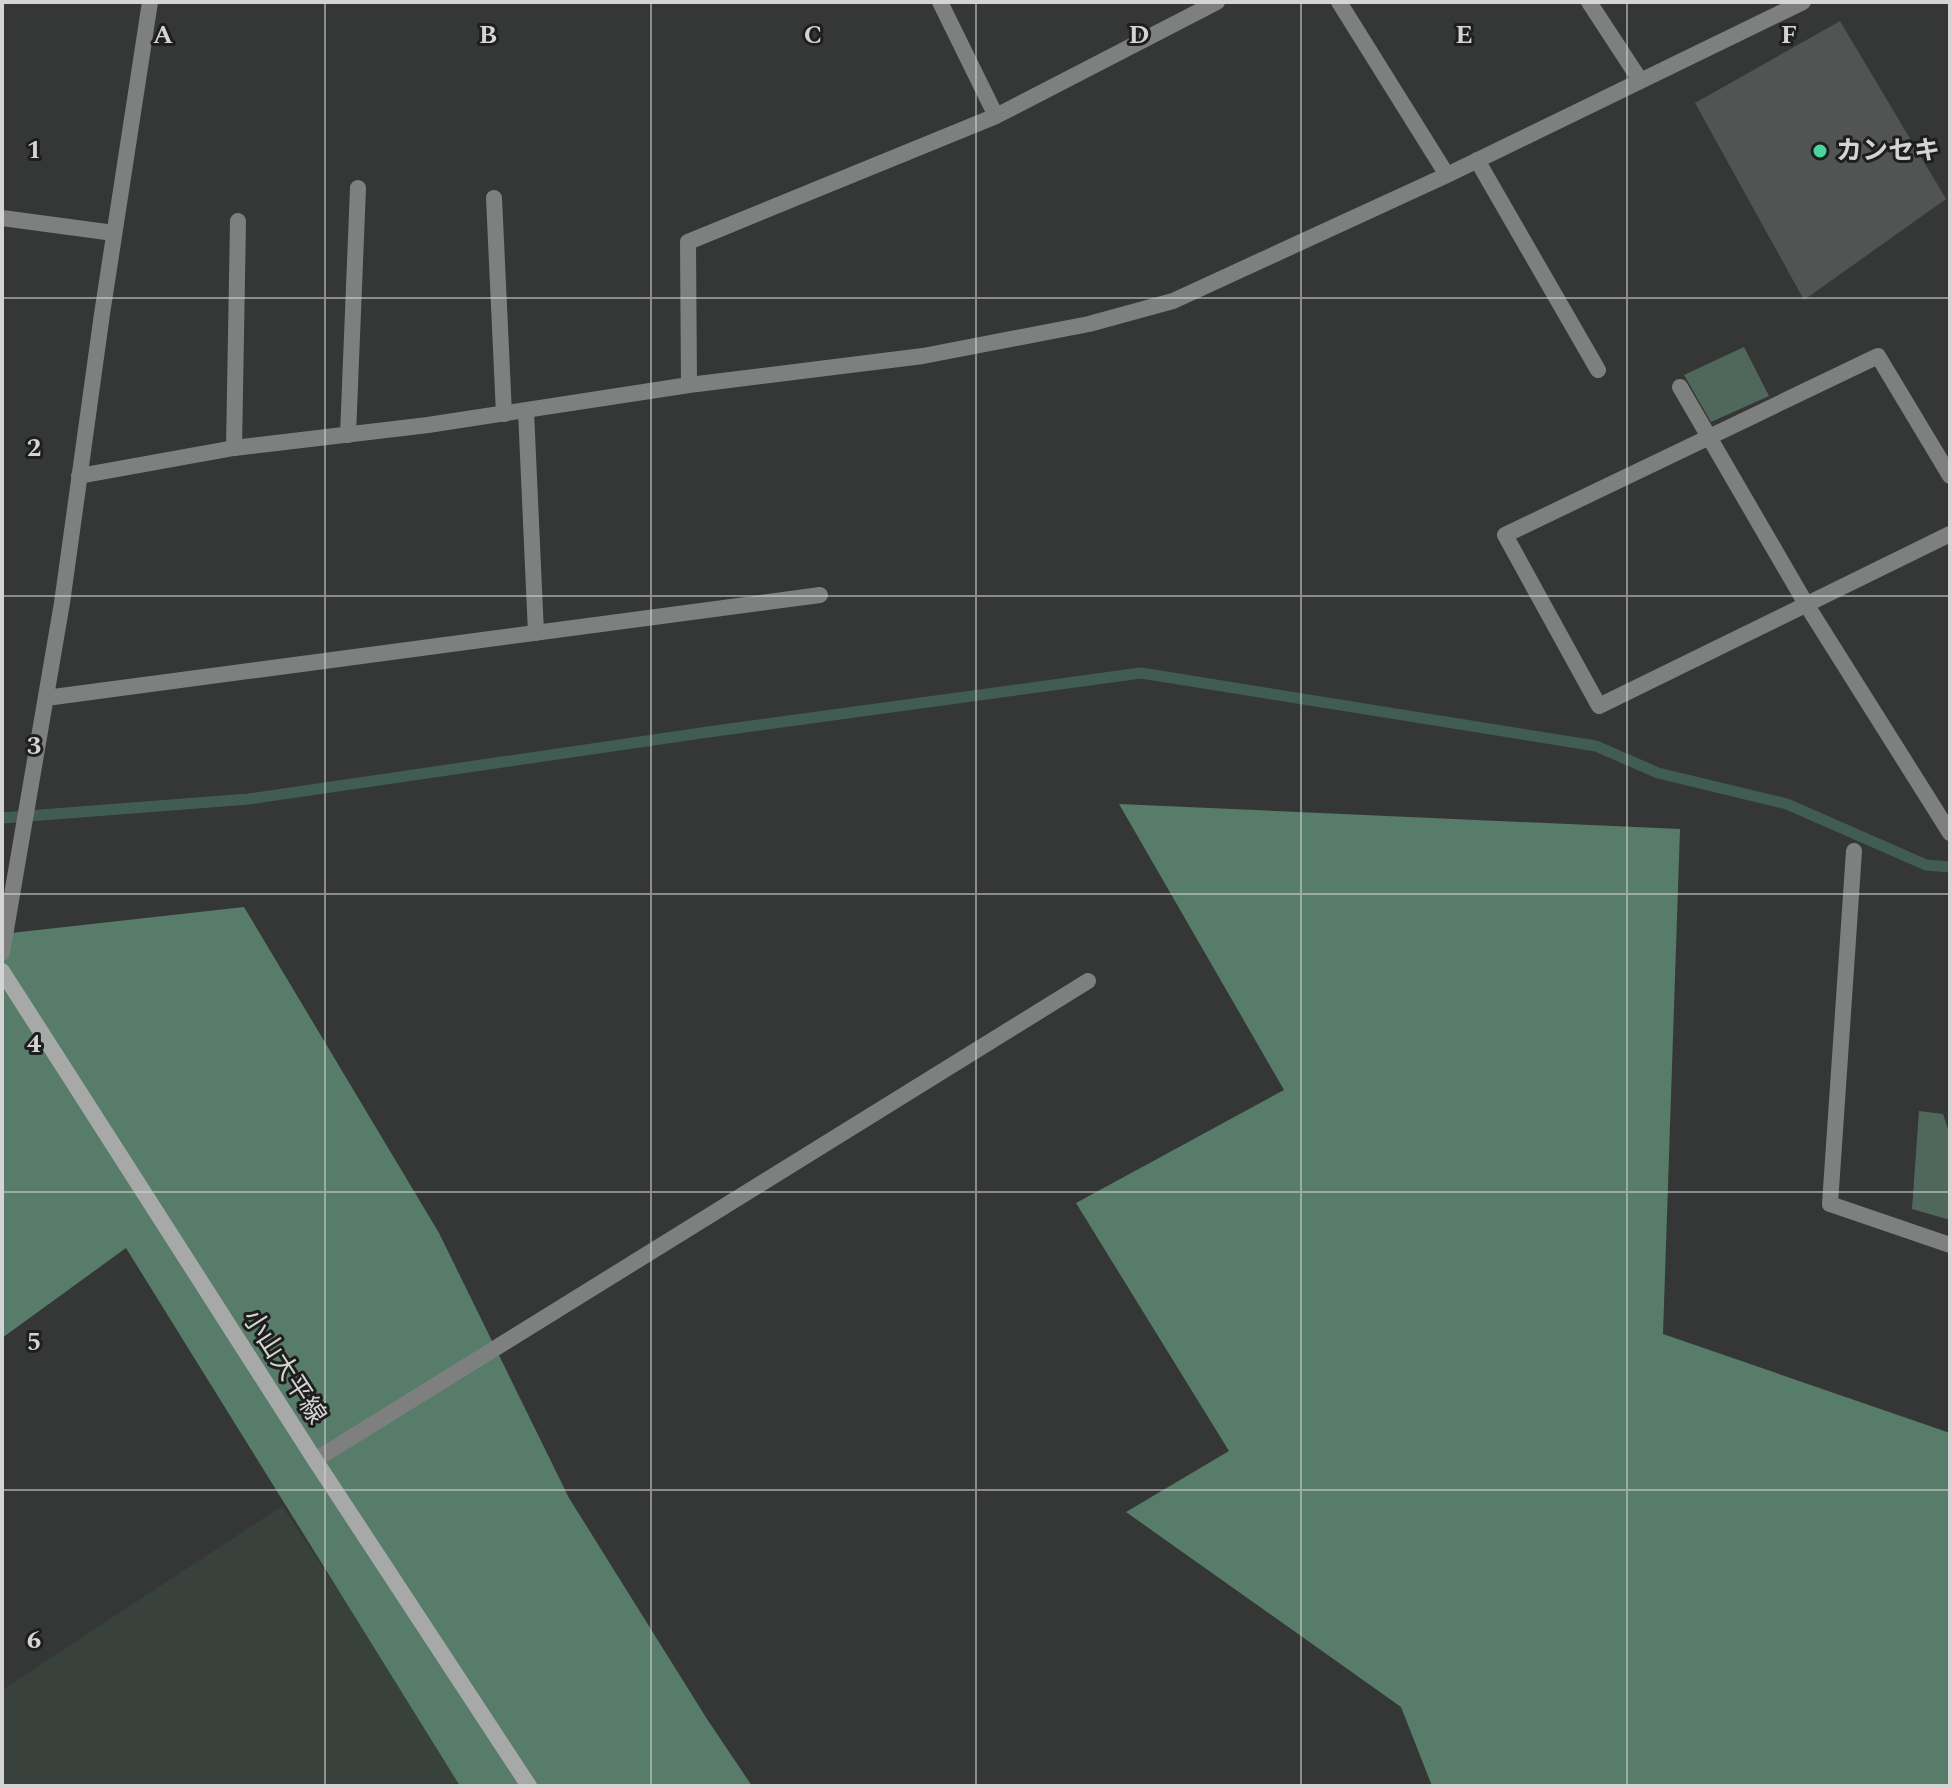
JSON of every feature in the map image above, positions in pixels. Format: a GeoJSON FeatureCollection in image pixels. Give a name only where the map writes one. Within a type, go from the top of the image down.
{"type":"FeatureCollection","features":[{"type":"Feature","properties":{"kind":"main road","name":"小山大平線"},"geometry":{"type":"LineString","coordinates":[[2,971],[315,1460],[529,1786]]}},
{"type":"Feature","properties":{"kind":"street"},"geometry":{"type":"LineString","coordinates":[[2,953],[62,603],[150,2]]}},
{"type":"Feature","properties":{"kind":"street"},"geometry":{"type":"LineString","coordinates":[[940,2],[996,116]]}},
{"type":"Feature","properties":{"kind":"street"},"geometry":{"type":"LineString","coordinates":[[689,385],[688,242],[996,116],[1217,2]]}},
{"type":"Feature","properties":{"kind":"street"},"geometry":{"type":"LineString","coordinates":[[1339,2],[1447,175]]}},
{"type":"Feature","properties":{"kind":"street"},"geometry":{"type":"LineString","coordinates":[[1589,2],[1640,80]]}},
{"type":"Feature","properties":{"kind":"street"},"geometry":{"type":"LineString","coordinates":[[79,476],[234,448],[923,356],[1089,324],[1173,301],[1447,175],[1803,2]]}},
{"type":"Feature","properties":{"kind":"street"},"geometry":{"type":"LineString","coordinates":[[1477,160],[1598,370]]}},
{"type":"Feature","properties":{"kind":"street"},"geometry":{"type":"LineString","coordinates":[[348,435],[358,188]]}},
{"type":"Feature","properties":{"kind":"street"},"geometry":{"type":"LineString","coordinates":[[494,198],[504,414]]}},
{"type":"Feature","properties":{"kind":"street"},"geometry":{"type":"LineString","coordinates":[[2,218],[114,233]]}},
{"type":"Feature","properties":{"kind":"street"},"geometry":{"type":"LineString","coordinates":[[234,448],[238,221]]}},
{"type":"Feature","properties":{"kind":"street"},"geometry":{"type":"LineString","coordinates":[[1950,476],[1878,356],[1505,535],[1599,706],[1950,534]]}},
{"type":"Feature","properties":{"kind":"street"},"geometry":{"type":"LineString","coordinates":[[1680,387],[1806,604],[1950,833]]}},
{"type":"Feature","properties":{"kind":"street"},"geometry":{"type":"LineString","coordinates":[[526,411],[536,633]]}},
{"type":"Feature","properties":{"kind":"street"},"geometry":{"type":"LineString","coordinates":[[46,698],[820,595]]}},
{"type":"Feature","properties":{"kind":"street"},"geometry":{"type":"LineString","coordinates":[[1854,851],[1830,1204],[1950,1245]]}},
{"type":"Feature","properties":{"kind":"street"},"geometry":{"type":"LineString","coordinates":[[315,1460],[1088,981]]}},
{"type":"Feature","properties":{"kind":"shaded area"},"geometry":{"type":"Polygon","coordinates":[[[282,1506],[469,1786],[2,1786],[2,1690],[282,1506]]]}},
{"type":"Feature","properties":{"kind":"green space"},"geometry":{"type":"Polygon","coordinates":[[[1744,347],[1769,396],[1711,422],[1684,375],[1744,347]]]}},
{"type":"Feature","properties":{"kind":"green space"},"geometry":{"type":"Polygon","coordinates":[[[1119,804],[1680,829],[1663,1334],[1950,1433],[1950,1786],[1432,1786],[1401,1707],[1126,1512],[1229,1451],[1076,1203],[1284,1090],[1119,804]]]}},
{"type":"Feature","properties":{"kind":"green space"},"geometry":{"type":"Polygon","coordinates":[[[244,907],[439,1233],[569,1498],[752,1786],[460,1786],[126,1248],[2,1338],[2,934],[244,907]]]}},
{"type":"Feature","properties":{"kind":"green space"},"geometry":{"type":"Polygon","coordinates":[[[1919,1111],[1943,1114],[1950,1135],[1950,1220],[1912,1209],[1919,1111]]]}},
{"type":"Feature","properties":{"kind":"building","name":"カンセキ"},"geometry":{"type":"Polygon","coordinates":[[[1840,21],[1946,199],[1804,300],[1695,103],[1840,21]]]}},
{"type":"Feature","properties":{"kind":"waterway"},"geometry":{"type":"LineString","coordinates":[[2,818],[249,799],[1141,673],[1596,746],[1658,773],[1787,804],[1926,865],[1950,867]]}},
{"type":"Feature","properties":{"kind":"place","name":"カンセキ"},"geometry":{"type":"Point","coordinates":[1820,151]}}]}
